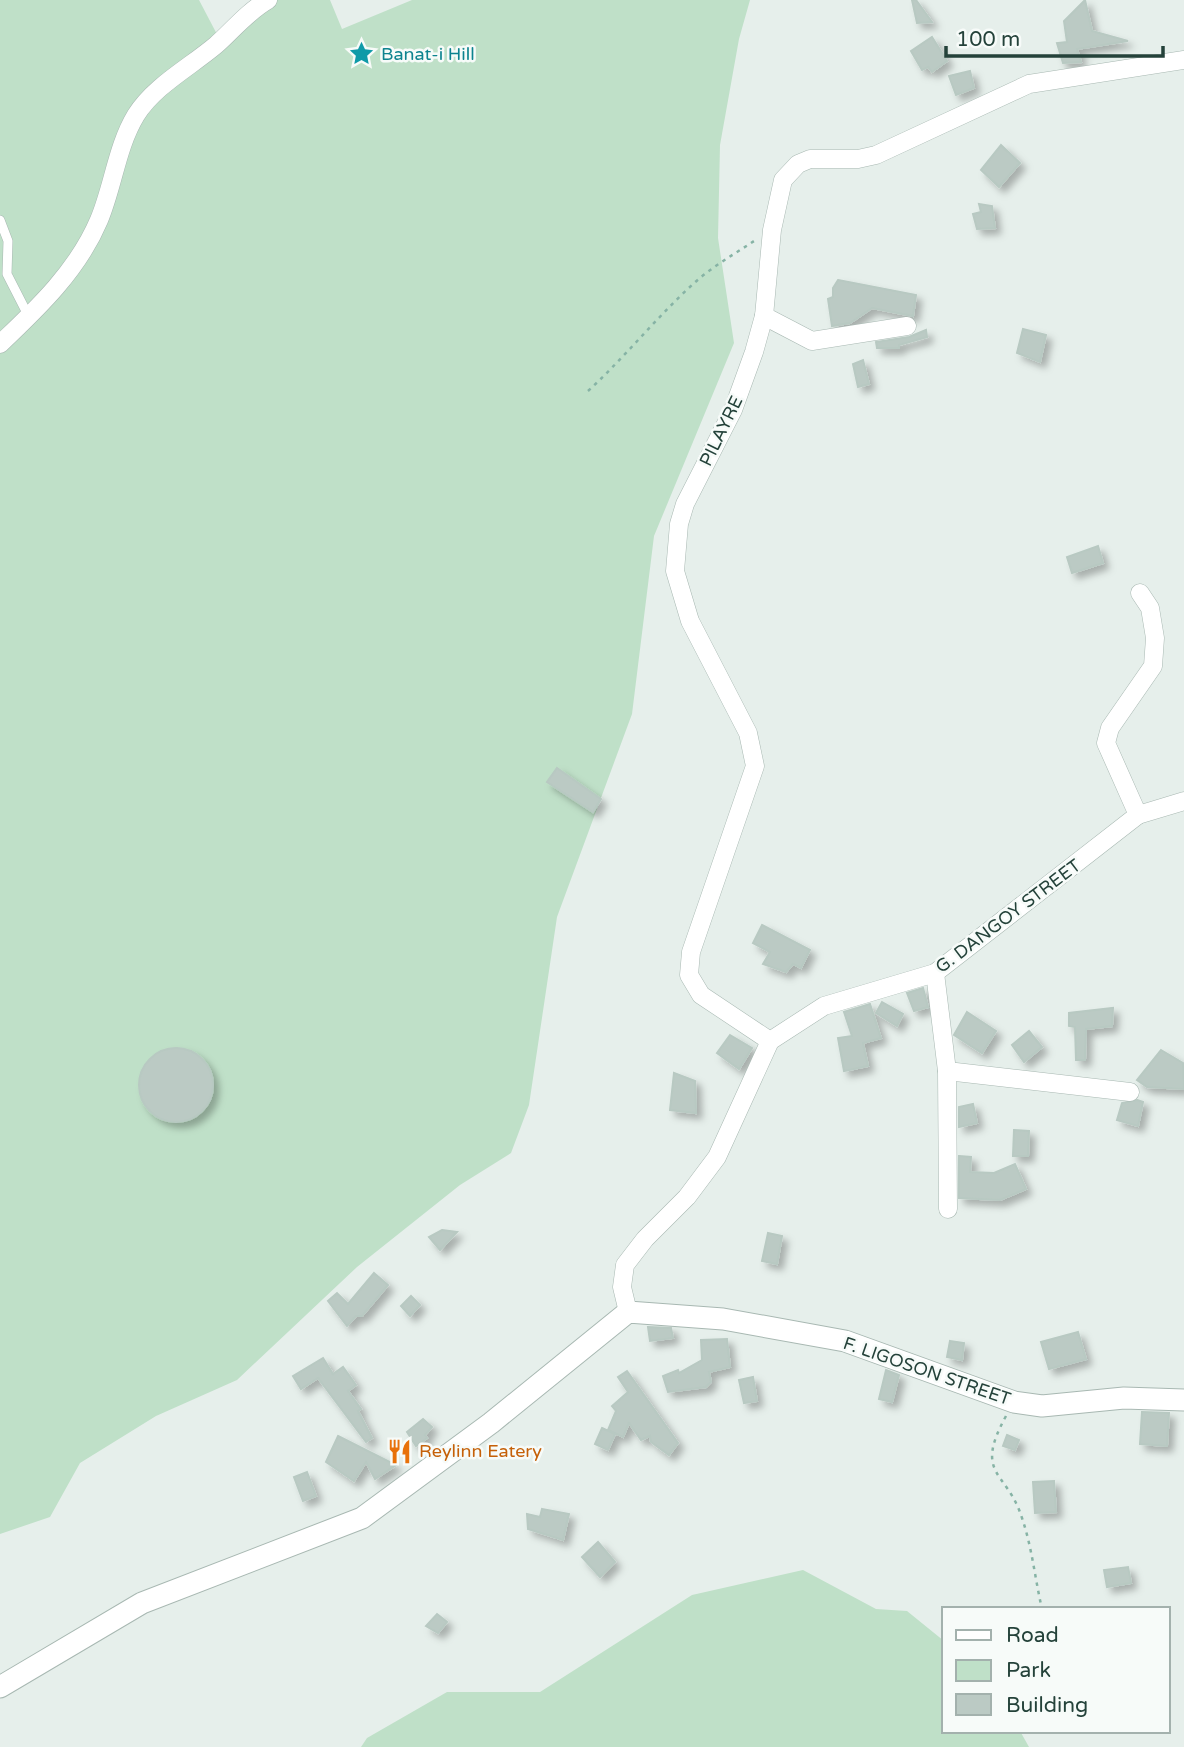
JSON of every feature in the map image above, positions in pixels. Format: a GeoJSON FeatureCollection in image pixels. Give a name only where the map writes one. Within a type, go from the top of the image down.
{"type":"FeatureCollection","features":[{"type":"Feature","properties":{"kind":"street"},"geometry":{"type":"LineString","coordinates":[[0,344],[59,285],[86,245],[99,220],[136,114],[159,90],[220,41],[252,9],[268,0]]}},
{"type":"Feature","properties":{"kind":"street","name":"PILAYRE"},"geometry":{"type":"LineString","coordinates":[[770,1041],[701,995],[689,975],[691,952],[755,766],[748,733],[690,621],[675,571],[675,557],[678,524],[685,504],[733,410],[764,316],[772,230],[783,180],[798,164],[810,159],[858,159],[876,155],[1029,84],[1184,60]]}},
{"type":"Feature","properties":{"kind":"street"},"geometry":{"type":"LineString","coordinates":[[764,316],[812,341],[907,326]]}},
{"type":"Feature","properties":{"kind":"street"},"geometry":{"type":"LineString","coordinates":[[1138,816],[1106,743],[1110,728],[1153,666],[1155,638],[1150,608],[1140,593]]}},
{"type":"Feature","properties":{"kind":"street","name":"G. DANGOY STREET"},"geometry":{"type":"LineString","coordinates":[[770,1041],[824,1006],[935,973],[1138,816],[1184,802]]}},
{"type":"Feature","properties":{"kind":"street"},"geometry":{"type":"LineString","coordinates":[[935,973],[947,1071],[948,1209]]}},
{"type":"Feature","properties":{"kind":"street"},"geometry":{"type":"LineString","coordinates":[[0,1687],[142,1603],[362,1518],[491,1423],[628,1312],[622,1287],[625,1265],[645,1239],[687,1197],[717,1157],[770,1041]]}},
{"type":"Feature","properties":{"kind":"street"},"geometry":{"type":"LineString","coordinates":[[947,1071],[1130,1092]]}},
{"type":"Feature","properties":{"kind":"street","name":"F. LIGOSON STREET"},"geometry":{"type":"LineString","coordinates":[[628,1312],[723,1319],[845,1341],[1014,1402],[1042,1406],[1124,1398],[1184,1400]]}},
{"type":"Feature","properties":{"kind":"lane"},"geometry":{"type":"LineString","coordinates":[[0,220],[8,242],[7,274],[29,317]]}},
{"type":"Feature","properties":{"kind":"path"},"geometry":{"type":"LineString","coordinates":[[589,391],[694,283],[772,230]]}},
{"type":"Feature","properties":{"kind":"path"},"geometry":{"type":"LineString","coordinates":[[1014,1402],[991,1442],[993,1468],[1022,1517],[1042,1607]]}},
{"type":"Feature","properties":{"kind":"green space"},"geometry":{"type":"Polygon","coordinates":[[[0,0],[199,0],[220,40],[268,0],[330,0],[342,29],[412,0],[750,0],[739,39],[720,145],[718,238],[734,343],[654,536],[632,714],[557,917],[529,1105],[511,1153],[460,1185],[357,1267],[237,1380],[156,1416],[80,1463],[50,1517],[0,1534],[0,0]]]}},
{"type":"Feature","properties":{"kind":"green space"},"geometry":{"type":"Polygon","coordinates":[[[803,1570],[876,1609],[907,1611],[942,1639],[942,1733],[1021,1733],[1029,1747],[361,1747],[367,1738],[447,1692],[540,1692],[692,1595],[803,1570]]]}},
{"type":"Feature","properties":{"kind":"building"},"geometry":{"type":"Polygon","coordinates":[[[912,0],[916,0],[932,22],[917,23],[912,0]]]}},
{"type":"Feature","properties":{"kind":"building"},"geometry":{"type":"Polygon","coordinates":[[[1085,0],[1092,31],[1128,41],[1077,49],[1081,62],[1063,63],[1057,43],[1067,42],[1064,21],[1085,0]]]}},
{"type":"Feature","properties":{"kind":"building"},"geometry":{"type":"Polygon","coordinates":[[[932,37],[947,61],[932,72],[928,67],[922,70],[911,51],[932,37]]]}},
{"type":"Feature","properties":{"kind":"building"},"geometry":{"type":"Polygon","coordinates":[[[970,71],[974,88],[956,95],[949,76],[970,71]]]}},
{"type":"Feature","properties":{"kind":"building"},"geometry":{"type":"Polygon","coordinates":[[[1001,145],[1020,163],[999,187],[981,170],[1001,145]]]}},
{"type":"Feature","properties":{"kind":"building"},"geometry":{"type":"Polygon","coordinates":[[[979,204],[992,206],[995,228],[977,229],[973,214],[981,212],[979,204]]]}},
{"type":"Feature","properties":{"kind":"building"},"geometry":{"type":"Polygon","coordinates":[[[838,280],[916,295],[913,316],[872,308],[850,323],[832,326],[828,299],[833,297],[833,288],[838,280]]]}},
{"type":"Feature","properties":{"kind":"building"},"geometry":{"type":"Polygon","coordinates":[[[1023,329],[1046,335],[1040,362],[1017,353],[1023,329]]]}},
{"type":"Feature","properties":{"kind":"building"},"geometry":{"type":"Polygon","coordinates":[[[926,330],[927,337],[899,345],[899,348],[877,348],[876,342],[909,337],[926,330]]]}},
{"type":"Feature","properties":{"kind":"building"},"geometry":{"type":"Polygon","coordinates":[[[863,360],[869,384],[858,387],[853,364],[863,360]]]}},
{"type":"Feature","properties":{"kind":"building"},"geometry":{"type":"Polygon","coordinates":[[[1098,546],[1103,563],[1072,573],[1067,557],[1098,546]]]}},
{"type":"Feature","properties":{"kind":"building"},"geometry":{"type":"Polygon","coordinates":[[[557,768],[601,799],[593,812],[547,782],[557,768]]]}},
{"type":"Feature","properties":{"kind":"building"},"geometry":{"type":"Polygon","coordinates":[[[762,925],[810,950],[801,968],[793,964],[786,972],[763,964],[770,952],[753,943],[762,925]]]}},
{"type":"Feature","properties":{"kind":"building"},"geometry":{"type":"Polygon","coordinates":[[[923,988],[928,1007],[914,1011],[907,993],[923,988]]]}},
{"type":"Feature","properties":{"kind":"building"},"geometry":{"type":"Polygon","coordinates":[[[882,1002],[903,1014],[897,1026],[876,1013],[882,1002]]]}},
{"type":"Feature","properties":{"kind":"building"},"geometry":{"type":"Polygon","coordinates":[[[870,1004],[881,1038],[863,1043],[868,1066],[844,1071],[838,1038],[852,1036],[844,1012],[870,1004]]]}},
{"type":"Feature","properties":{"kind":"building"},"geometry":{"type":"Polygon","coordinates":[[[1113,1008],[1112,1026],[1086,1029],[1085,1060],[1076,1060],[1075,1027],[1069,1026],[1069,1013],[1113,1008]]]}},
{"type":"Feature","properties":{"kind":"building"},"geometry":{"type":"Polygon","coordinates":[[[967,1012],[996,1031],[982,1053],[954,1035],[967,1012]]]}},
{"type":"Feature","properties":{"kind":"building"},"geometry":{"type":"Polygon","coordinates":[[[1029,1031],[1042,1047],[1024,1062],[1012,1045],[1029,1031]]]}},
{"type":"Feature","properties":{"kind":"building"},"geometry":{"type":"Polygon","coordinates":[[[730,1035],[752,1048],[739,1069],[717,1053],[730,1035]]]}},
{"type":"Feature","properties":{"kind":"building"},"geometry":{"type":"Polygon","coordinates":[[[176,1048],[190,1051],[202,1059],[210,1071],[213,1085],[210,1099],[202,1111],[190,1119],[176,1122],[162,1119],[150,1111],[142,1099],[139,1085],[142,1071],[150,1059],[162,1051],[176,1048]]]}},
{"type":"Feature","properties":{"kind":"building"},"geometry":{"type":"Polygon","coordinates":[[[1161,1050],[1183,1063],[1184,1089],[1147,1087],[1137,1080],[1161,1050]]]}},
{"type":"Feature","properties":{"kind":"building"},"geometry":{"type":"Polygon","coordinates":[[[674,1073],[695,1081],[696,1113],[670,1110],[674,1073]]]}},
{"type":"Feature","properties":{"kind":"building"},"geometry":{"type":"Polygon","coordinates":[[[1137,1100],[1143,1102],[1138,1126],[1117,1120],[1122,1103],[1137,1100]]]}},
{"type":"Feature","properties":{"kind":"building"},"geometry":{"type":"Polygon","coordinates":[[[973,1104],[977,1123],[959,1127],[959,1107],[973,1104]]]}},
{"type":"Feature","properties":{"kind":"building"},"geometry":{"type":"Polygon","coordinates":[[[1014,1130],[1029,1131],[1028,1156],[1013,1156],[1014,1130]]]}},
{"type":"Feature","properties":{"kind":"building"},"geometry":{"type":"Polygon","coordinates":[[[959,1156],[971,1157],[970,1172],[994,1173],[1015,1164],[1026,1189],[1000,1200],[959,1198],[959,1156]]]}},
{"type":"Feature","properties":{"kind":"building"},"geometry":{"type":"Polygon","coordinates":[[[442,1230],[457,1232],[440,1250],[429,1237],[442,1230]]]}},
{"type":"Feature","properties":{"kind":"building"},"geometry":{"type":"Polygon","coordinates":[[[768,1233],[782,1236],[777,1264],[762,1261],[768,1233]]]}},
{"type":"Feature","properties":{"kind":"building"},"geometry":{"type":"Polygon","coordinates":[[[374,1273],[388,1285],[362,1316],[356,1316],[347,1326],[328,1301],[337,1293],[348,1304],[374,1273]]]}},
{"type":"Feature","properties":{"kind":"building"},"geometry":{"type":"Polygon","coordinates":[[[411,1296],[420,1305],[410,1316],[401,1306],[411,1296]]]}},
{"type":"Feature","properties":{"kind":"building"},"geometry":{"type":"Polygon","coordinates":[[[648,1327],[671,1328],[673,1338],[650,1341],[648,1327]]]}},
{"type":"Feature","properties":{"kind":"building"},"geometry":{"type":"Polygon","coordinates":[[[1078,1332],[1086,1359],[1049,1369],[1041,1342],[1078,1332]]]}},
{"type":"Feature","properties":{"kind":"building"},"geometry":{"type":"Polygon","coordinates":[[[727,1339],[730,1367],[709,1372],[711,1382],[706,1387],[668,1392],[663,1376],[678,1370],[679,1373],[702,1360],[701,1340],[727,1339]]]}},
{"type":"Feature","properties":{"kind":"building"},"geometry":{"type":"Polygon","coordinates":[[[950,1341],[964,1343],[962,1360],[947,1357],[950,1341]]]}},
{"type":"Feature","properties":{"kind":"building"},"geometry":{"type":"Polygon","coordinates":[[[323,1358],[333,1374],[343,1367],[356,1385],[348,1391],[361,1409],[358,1411],[372,1438],[366,1442],[318,1378],[301,1389],[293,1376],[323,1358]]]}},
{"type":"Feature","properties":{"kind":"building"},"geometry":{"type":"Polygon","coordinates":[[[886,1370],[899,1375],[892,1402],[879,1399],[886,1370]]]}},
{"type":"Feature","properties":{"kind":"building"},"geometry":{"type":"Polygon","coordinates":[[[627,1371],[678,1443],[669,1455],[651,1442],[650,1436],[641,1440],[629,1423],[623,1437],[608,1430],[616,1411],[612,1406],[628,1392],[618,1377],[627,1371]]]}},
{"type":"Feature","properties":{"kind":"building"},"geometry":{"type":"Polygon","coordinates":[[[753,1377],[757,1401],[744,1403],[739,1380],[753,1377]]]}},
{"type":"Feature","properties":{"kind":"building"},"geometry":{"type":"Polygon","coordinates":[[[1142,1412],[1169,1413],[1167,1446],[1140,1444],[1142,1412]]]}},
{"type":"Feature","properties":{"kind":"building"},"geometry":{"type":"Polygon","coordinates":[[[423,1419],[432,1427],[425,1435],[427,1438],[416,1446],[407,1432],[423,1419]]]}},
{"type":"Feature","properties":{"kind":"building"},"geometry":{"type":"Polygon","coordinates":[[[602,1428],[615,1434],[608,1450],[595,1444],[602,1428]]]}},
{"type":"Feature","properties":{"kind":"building"},"geometry":{"type":"Polygon","coordinates":[[[1007,1435],[1019,1440],[1015,1450],[1003,1446],[1007,1435]]]}},
{"type":"Feature","properties":{"kind":"building"},"geometry":{"type":"Polygon","coordinates":[[[338,1436],[396,1465],[375,1479],[366,1462],[354,1481],[326,1462],[338,1436]]]}},
{"type":"Feature","properties":{"kind":"building"},"geometry":{"type":"Polygon","coordinates":[[[307,1472],[316,1496],[303,1501],[294,1477],[307,1472]]]}},
{"type":"Feature","properties":{"kind":"building"},"geometry":{"type":"Polygon","coordinates":[[[1054,1481],[1056,1512],[1035,1513],[1033,1482],[1054,1481]]]}},
{"type":"Feature","properties":{"kind":"building"},"geometry":{"type":"Polygon","coordinates":[[[542,1509],[569,1514],[563,1540],[528,1529],[527,1514],[540,1517],[542,1509]]]}},
{"type":"Feature","properties":{"kind":"building"},"geometry":{"type":"Polygon","coordinates":[[[598,1542],[615,1562],[600,1577],[582,1557],[598,1542]]]}},
{"type":"Feature","properties":{"kind":"building"},"geometry":{"type":"Polygon","coordinates":[[[1128,1567],[1131,1583],[1107,1587],[1104,1570],[1128,1567]]]}},
{"type":"Feature","properties":{"kind":"building"},"geometry":{"type":"Polygon","coordinates":[[[437,1614],[447,1622],[438,1633],[426,1626],[437,1614]]]}},
{"type":"Feature","properties":{"kind":"place","name":"Banat-i Hill"},"geometry":{"type":"Point","coordinates":[361,54]}},
{"type":"Feature","properties":{"kind":"place","name":"Reylinn Eatery"},"geometry":{"type":"Point","coordinates":[399,1451]}}]}
